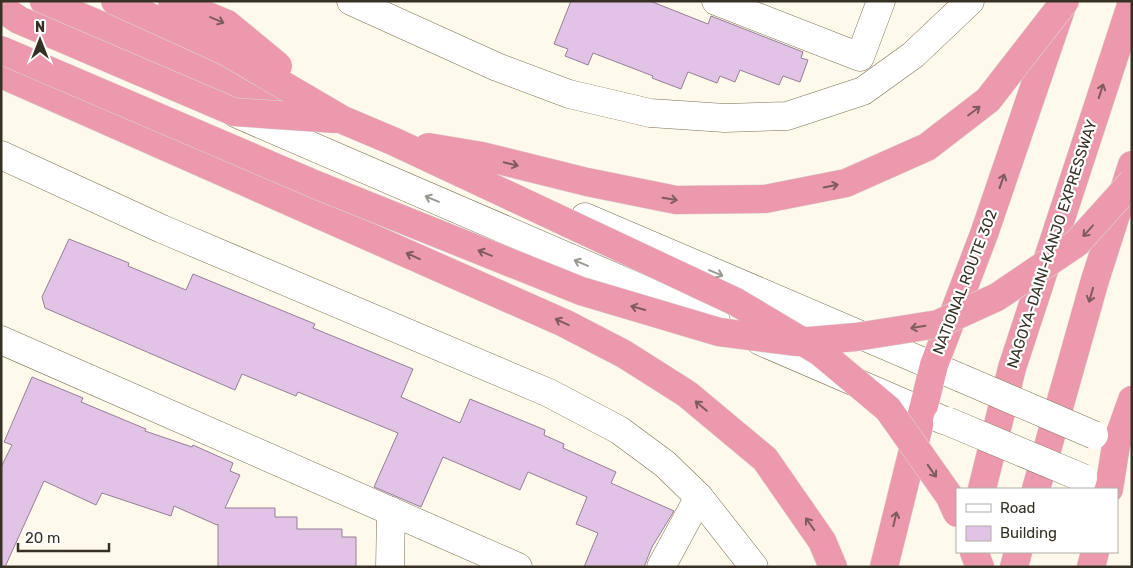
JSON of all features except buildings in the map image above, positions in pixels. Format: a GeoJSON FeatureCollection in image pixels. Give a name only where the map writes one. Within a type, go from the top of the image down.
{"type":"FeatureCollection","features":[{"type":"Feature","properties":{"kind":"highway"},"geometry":{"type":"LineString","coordinates":[[44,1],[242,86],[343,120],[395,142],[736,302],[820,352],[888,408],[950,497],[956,511]]}},
{"type":"Feature","properties":{"kind":"highway"},"geometry":{"type":"LineString","coordinates":[[115,1],[225,51],[343,120]]}},
{"type":"Feature","properties":{"kind":"highway"},"geometry":{"type":"LineString","coordinates":[[172,1],[226,24],[343,120]]}},
{"type":"Feature","properties":{"kind":"highway"},"geometry":{"type":"LineString","coordinates":[[395,142],[482,156],[587,182],[676,200],[765,199],[846,183],[926,147],[988,100],[1064,1]]}},
{"type":"Feature","properties":{"kind":"highway","name":"NATIONAL ROUTE 302"},"geometry":{"type":"LineString","coordinates":[[884,567],[921,410],[934,365],[984,234],[1064,1]]}},
{"type":"Feature","properties":{"kind":"highway","name":"NAGOYA-DAINI-KANJO EXPRESSWAY"},"geometry":{"type":"LineString","coordinates":[[982,488],[1012,368],[1132,2]]}},
{"type":"Feature","properties":{"kind":"highway"},"geometry":{"type":"LineString","coordinates":[[1,8],[19,20],[234,112],[343,120]]}},
{"type":"Feature","properties":{"kind":"highway"},"geometry":{"type":"LineString","coordinates":[[1,50],[319,186],[580,291],[719,332],[797,342],[856,337],[938,324],[997,297],[1077,243],[1132,182]]}},
{"type":"Feature","properties":{"kind":"highway"},"geometry":{"type":"LineString","coordinates":[[1,74],[564,323],[624,354],[687,394],[765,459],[822,541],[833,567]]}},
{"type":"Feature","properties":{"kind":"highway"},"geometry":{"type":"LineString","coordinates":[[1036,488],[1095,280],[1132,164]]}},
{"type":"Feature","properties":{"kind":"highway"},"geometry":{"type":"LineString","coordinates":[[1109,488],[1105,440],[1132,400]]}},
{"type":"Feature","properties":{"kind":"highway"},"geometry":{"type":"LineString","coordinates":[[962,567],[966,553]]}},
{"type":"Feature","properties":{"kind":"highway"},"geometry":{"type":"LineString","coordinates":[[974,553],[980,567]]}},
{"type":"Feature","properties":{"kind":"highway"},"geometry":{"type":"LineString","coordinates":[[1014,567],[1018,553]]}},
{"type":"Feature","properties":{"kind":"highway"},"geometry":{"type":"LineString","coordinates":[[1091,567],[1094,553]]}},
{"type":"Feature","properties":{"kind":"street"},"geometry":{"type":"LineString","coordinates":[[75,1],[934,365],[1105,440]]}},
{"type":"Feature","properties":{"kind":"street"},"geometry":{"type":"LineString","coordinates":[[351,1],[497,66],[569,94],[650,113],[725,118],[787,116],[863,91],[913,55],[970,1]]}},
{"type":"Feature","properties":{"kind":"street"},"geometry":{"type":"LineString","coordinates":[[716,1],[860,57]]}},
{"type":"Feature","properties":{"kind":"street"},"geometry":{"type":"LineString","coordinates":[[870,87],[860,57],[881,1]]}},
{"type":"Feature","properties":{"kind":"street"},"geometry":{"type":"LineString","coordinates":[[1,13],[921,410],[1107,488]]}},
{"type":"Feature","properties":{"kind":"street"},"geometry":{"type":"LineString","coordinates":[[1,156],[162,229],[549,393],[619,430],[665,464],[700,497],[754,567]]}},
{"type":"Feature","properties":{"kind":"street"},"geometry":{"type":"LineString","coordinates":[[1,340],[518,567]]}},
{"type":"Feature","properties":{"kind":"street"},"geometry":{"type":"LineString","coordinates":[[661,567],[700,497]]}},
{"type":"Feature","properties":{"kind":"street"},"geometry":{"type":"LineString","coordinates":[[390,567],[391,511]]}}]}
